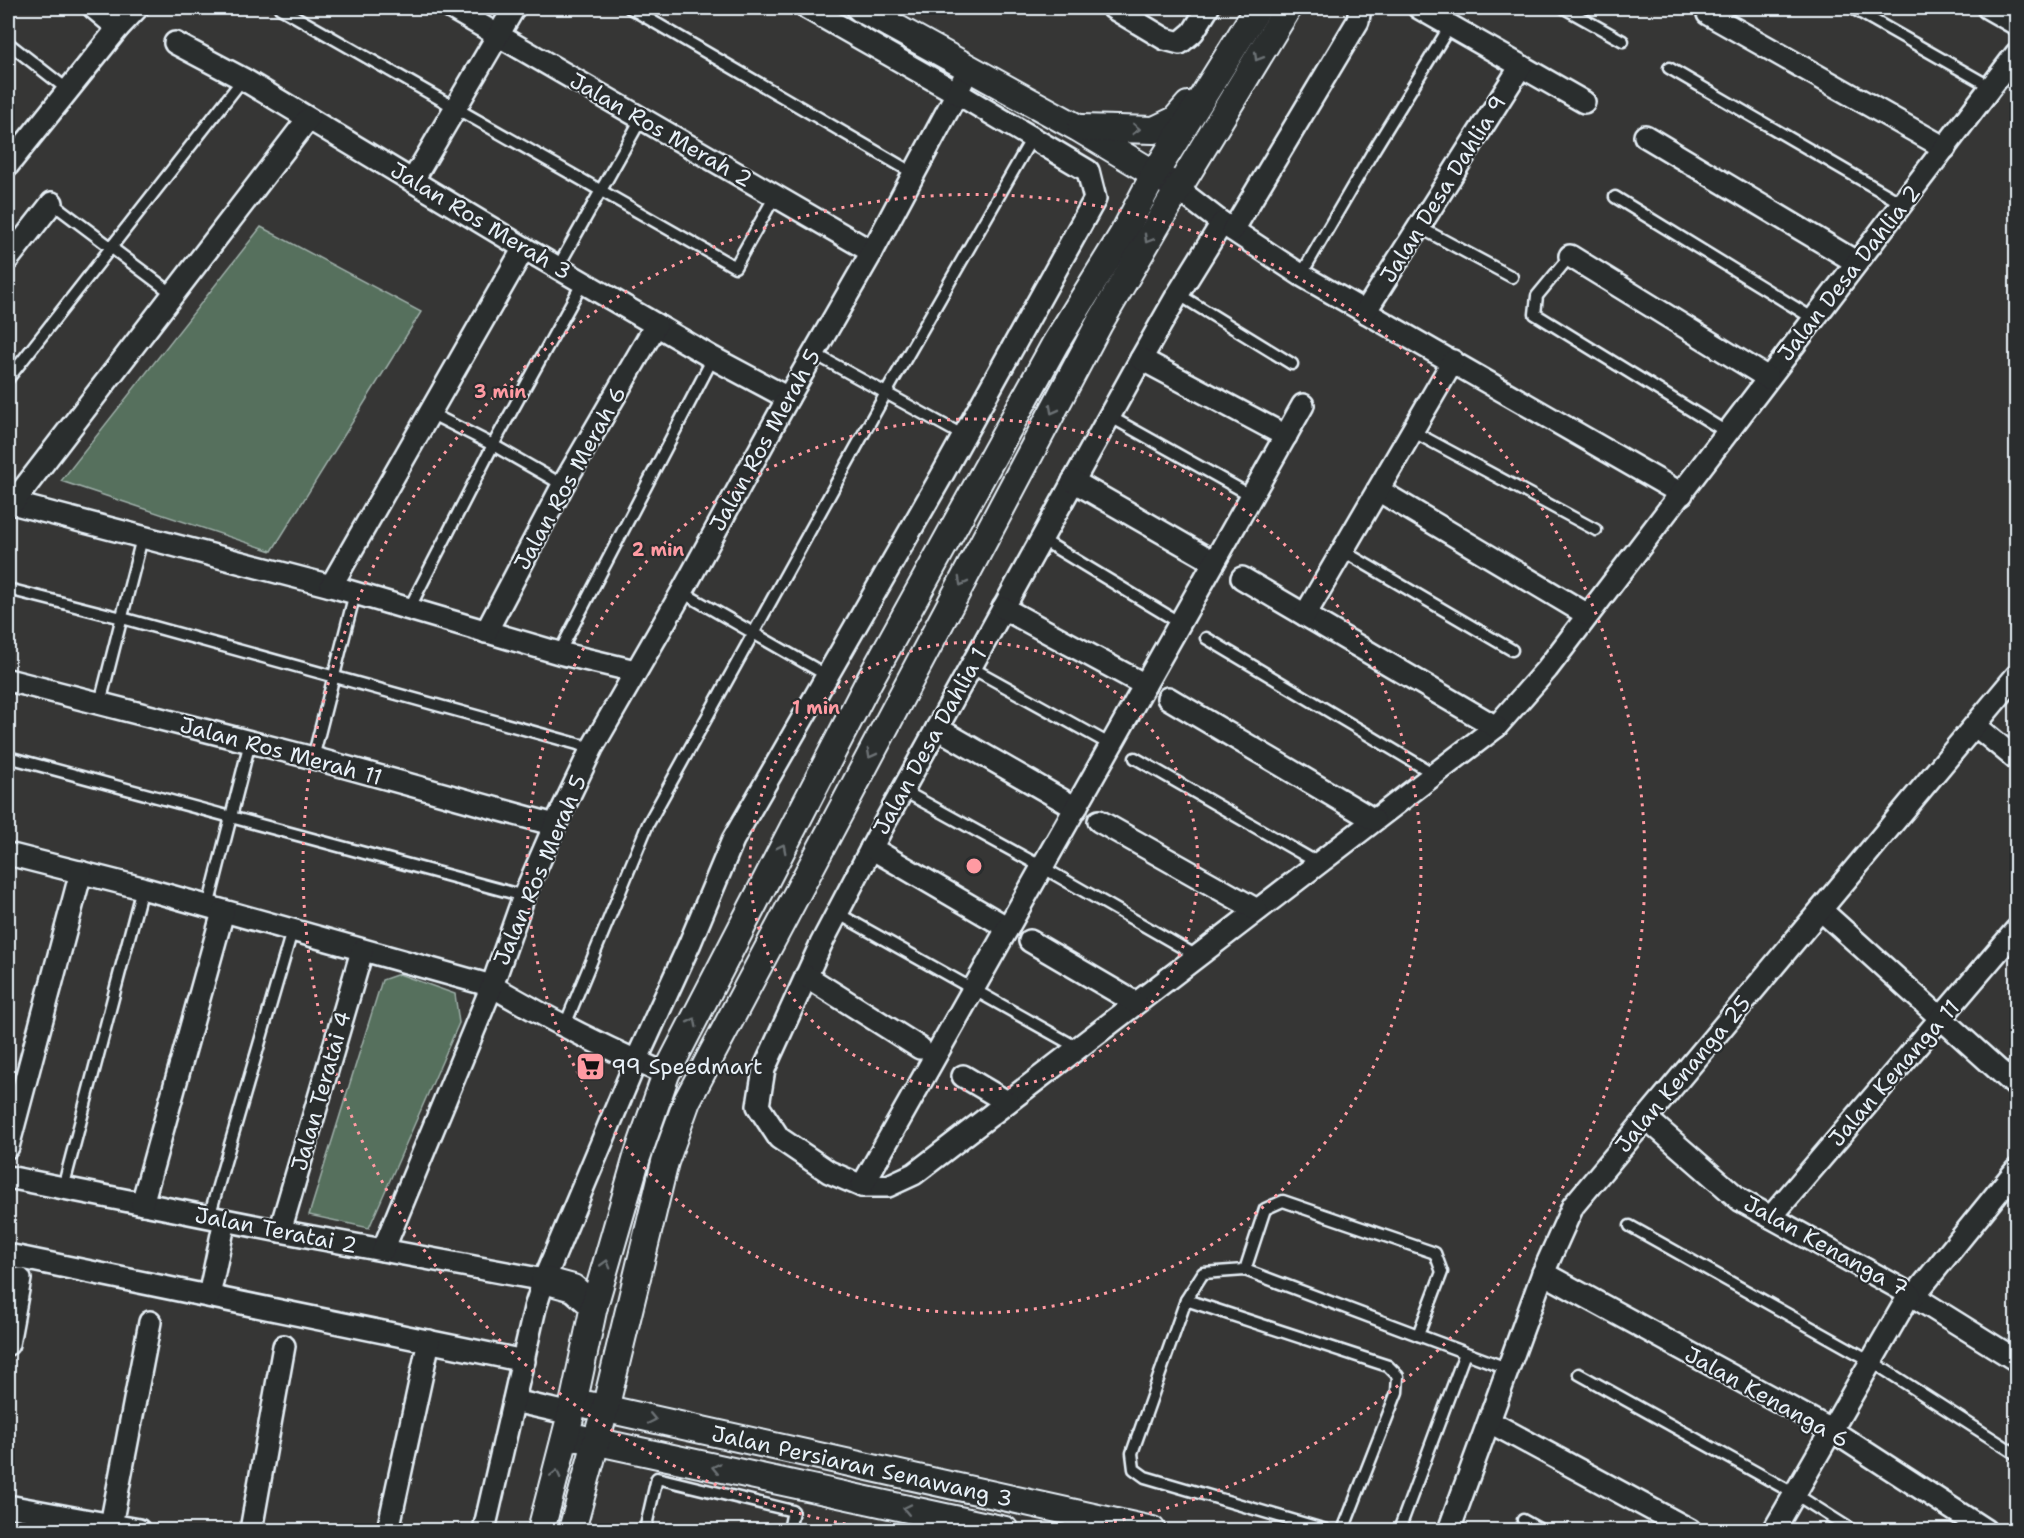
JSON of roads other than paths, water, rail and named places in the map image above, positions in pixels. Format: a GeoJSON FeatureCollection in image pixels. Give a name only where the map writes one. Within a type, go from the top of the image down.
{"type":"FeatureCollection","features":[{"type":"Feature","properties":{"kind":"street"},"geometry":{"type":"LineString","coordinates":[[94,8],[118,28]]}},
{"type":"Feature","properties":{"kind":"street"},"geometry":{"type":"LineString","coordinates":[[9,160],[137,8]]}},
{"type":"Feature","properties":{"kind":"street","name":"Jalan Ros Merah 2"},"geometry":{"type":"LineString","coordinates":[[451,8],[872,252]]}},
{"type":"Feature","properties":{"kind":"street"},"geometry":{"type":"LineString","coordinates":[[413,180],[514,8]]}},
{"type":"Feature","properties":{"kind":"street"},"geometry":{"type":"LineString","coordinates":[[484,1530],[544,1280],[636,1061],[690,943],[733,840],[964,436],[1095,199],[1088,171],[807,8]]}},
{"type":"Feature","properties":{"kind":"street"},"geometry":{"type":"LineString","coordinates":[[860,8],[1155,173],[1301,275],[1682,494]]}},
{"type":"Feature","properties":{"kind":"street"},"geometry":{"type":"LineString","coordinates":[[1113,8],[1164,39],[1180,43],[1194,32],[1208,8]]}},
{"type":"Feature","properties":{"kind":"street"},"geometry":{"type":"LineString","coordinates":[[541,1530],[571,1417],[594,1306],[637,1157],[666,1074],[868,682],[1055,344],[1123,234],[1155,173],[1258,8]]}},
{"type":"Feature","properties":{"kind":"street"},"geometry":{"type":"LineString","coordinates":[[572,1530],[605,1409],[665,1162],[687,1101],[1099,324],[1288,8]]}},
{"type":"Feature","properties":{"kind":"street","name":"Jalan Desa Dahlia 1"},"geometry":{"type":"LineString","coordinates":[[1318,863],[914,1174],[888,1186],[862,1186],[829,1173],[779,1138],[758,1106],[764,1069],[806,976],[871,848],[970,667],[1178,294],[1228,226],[1358,21],[1360,8]]}},
{"type":"Feature","properties":{"kind":"street"},"geometry":{"type":"LineString","coordinates":[[1419,8],[1584,102]]}},
{"type":"Feature","properties":{"kind":"street"},"geometry":{"type":"LineString","coordinates":[[1988,8],[2016,24]]}},
{"type":"Feature","properties":{"kind":"street"},"geometry":{"type":"LineString","coordinates":[[1708,14],[1945,148]]}},
{"type":"Feature","properties":{"kind":"street","name":"Jalan Ros Merah 3"},"geometry":{"type":"LineString","coordinates":[[175,44],[243,79],[524,248],[713,358],[788,398]]}},
{"type":"Feature","properties":{"kind":"street","name":"Jalan Desa Dahlia 2"},"geometry":{"type":"LineString","coordinates":[[1318,863],[1496,727],[1547,669],[2016,54]]}},
{"type":"Feature","properties":{"kind":"street","name":"Jalan Desa Dahlia 9"},"geometry":{"type":"LineString","coordinates":[[1365,312],[1521,66]]}},
{"type":"Feature","properties":{"kind":"street"},"geometry":{"type":"LineString","coordinates":[[1078,128],[1154,130],[1175,120],[1221,67]]}},
{"type":"Feature","properties":{"kind":"street","name":"Jalan Ros Merah 5"},"geometry":{"type":"LineString","coordinates":[[383,1250],[492,986],[524,896],[592,748],[872,252],[968,69]]}},
{"type":"Feature","properties":{"kind":"street"},"geometry":{"type":"LineString","coordinates":[[308,119],[10,503],[331,586],[486,632],[635,671]]}},
{"type":"Feature","properties":{"kind":"street"},"geometry":{"type":"LineString","coordinates":[[1078,128],[1124,172],[1131,183],[1123,234]]}},
{"type":"Feature","properties":{"kind":"street"},"geometry":{"type":"LineString","coordinates":[[1645,136],[1856,262]]}},
{"type":"Feature","properties":{"kind":"street"},"geometry":{"type":"LineString","coordinates":[[8,259],[52,203]]}},
{"type":"Feature","properties":{"kind":"street"},"geometry":{"type":"LineString","coordinates":[[331,586],[524,248]]}},
{"type":"Feature","properties":{"kind":"street"},"geometry":{"type":"LineString","coordinates":[[1570,256],[1768,378]]}},
{"type":"Feature","properties":{"kind":"street","name":"Jalan Ros Merah 6"},"geometry":{"type":"LineString","coordinates":[[486,632],[563,485],[656,324]]}},
{"type":"Feature","properties":{"kind":"street"},"geometry":{"type":"LineString","coordinates":[[1141,358],[1286,436]]}},
{"type":"Feature","properties":{"kind":"street"},"geometry":{"type":"LineString","coordinates":[[1305,615],[1452,362]]}},
{"type":"Feature","properties":{"kind":"street"},"geometry":{"type":"LineString","coordinates":[[862,1186],[1303,405]]}},
{"type":"Feature","properties":{"kind":"street"},"geometry":{"type":"LineString","coordinates":[[1073,481],[1214,562]]}},
{"type":"Feature","properties":{"kind":"street"},"geometry":{"type":"LineString","coordinates":[[1378,490],[1588,615]]}},
{"type":"Feature","properties":{"kind":"street"},"geometry":{"type":"LineString","coordinates":[[1242,578],[1496,727]]}},
{"type":"Feature","properties":{"kind":"street"},"geometry":{"type":"LineString","coordinates":[[1003,608],[1145,685]]}},
{"type":"Feature","properties":{"kind":"street","name":"Jalan Kenanga 25"},"geometry":{"type":"LineString","coordinates":[[1449,1530],[1543,1273],[1573,1206],[2016,676]]}},
{"type":"Feature","properties":{"kind":"street","name":"Jalan Ros Merah 11"},"geometry":{"type":"LineString","coordinates":[[8,680],[314,758],[555,825]]}},
{"type":"Feature","properties":{"kind":"street"},"geometry":{"type":"LineString","coordinates":[[1168,698],[1374,820]]}},
{"type":"Feature","properties":{"kind":"street"},"geometry":{"type":"LineString","coordinates":[[1976,726],[2016,759]]}},
{"type":"Feature","properties":{"kind":"street"},"geometry":{"type":"LineString","coordinates":[[937,728],[1076,808]]}},
{"type":"Feature","properties":{"kind":"street"},"geometry":{"type":"LineString","coordinates":[[1099,821],[1257,910]]}},
{"type":"Feature","properties":{"kind":"street"},"geometry":{"type":"LineString","coordinates":[[871,848],[1008,928]]}},
{"type":"Feature","properties":{"kind":"street"},"geometry":{"type":"LineString","coordinates":[[8,858],[81,872],[142,888],[362,951],[438,969],[492,986],[526,1006],[666,1074]]}},
{"type":"Feature","properties":{"kind":"street"},"geometry":{"type":"LineString","coordinates":[[8,1147],[81,872]]}},
{"type":"Feature","properties":{"kind":"street"},"geometry":{"type":"LineString","coordinates":[[142,1204],[215,909]]}},
{"type":"Feature","properties":{"kind":"street"},"geometry":{"type":"LineString","coordinates":[[1821,910],[2016,1086]]}},
{"type":"Feature","properties":{"kind":"street","name":"Jalan Kenanga 11"},"geometry":{"type":"LineString","coordinates":[[1771,1216],[2016,930]]}},
{"type":"Feature","properties":{"kind":"street"},"geometry":{"type":"LineString","coordinates":[[1030,940],[1136,1003]]}},
{"type":"Feature","properties":{"kind":"street","name":"Jalan Teratai 4"},"geometry":{"type":"LineString","coordinates":[[280,1231],[362,951]]}},
{"type":"Feature","properties":{"kind":"street"},"geometry":{"type":"LineString","coordinates":[[806,976],[920,1048]]}},
{"type":"Feature","properties":{"kind":"street"},"geometry":{"type":"LineString","coordinates":[[963,1076],[1007,1102]]}},
{"type":"Feature","properties":{"kind":"street","name":"Jalan Kenanga 7"},"geometry":{"type":"LineString","coordinates":[[1646,1118],[1740,1200],[1912,1295],[2016,1360]]}},
{"type":"Feature","properties":{"kind":"street"},"geometry":{"type":"LineString","coordinates":[[1774,1530],[1871,1361],[1912,1295],[2016,1171]]}},
{"type":"Feature","properties":{"kind":"street","name":"Jalan Teratai 2"},"geometry":{"type":"LineString","coordinates":[[8,1177],[217,1219],[544,1280]]}},
{"type":"Feature","properties":{"kind":"street"},"geometry":{"type":"LineString","coordinates":[[209,1296],[217,1219]]}},
{"type":"Feature","properties":{"kind":"street"},"geometry":{"type":"LineString","coordinates":[[8,1255],[524,1361]]}},
{"type":"Feature","properties":{"kind":"street","name":"Jalan Kenanga 6"},"geometry":{"type":"LineString","coordinates":[[1543,1273],[1831,1430],[1985,1530]]}},
{"type":"Feature","properties":{"kind":"street"},"geometry":{"type":"LineString","coordinates":[[8,1344],[20,1279]]}},
{"type":"Feature","properties":{"kind":"street"},"geometry":{"type":"LineString","coordinates":[[544,1280],[573,1288],[594,1306]]}},
{"type":"Feature","properties":{"kind":"street"},"geometry":{"type":"LineString","coordinates":[[111,1525],[150,1322]]}},
{"type":"Feature","properties":{"kind":"street"},"geometry":{"type":"LineString","coordinates":[[388,1530],[429,1341]]}},
{"type":"Feature","properties":{"kind":"street"},"geometry":{"type":"LineString","coordinates":[[251,1530],[284,1346]]}},
{"type":"Feature","properties":{"kind":"street"},"geometry":{"type":"LineString","coordinates":[[514,1401],[571,1417]]}},
{"type":"Feature","properties":{"kind":"street","name":"Jalan Persiaran Senawang 3"},"geometry":{"type":"LineString","coordinates":[[571,1417],[605,1409],[1071,1521],[1152,1530]]}},
{"type":"Feature","properties":{"kind":"street","name":"Jalan Persiaran Senawang 3"},"geometry":{"type":"LineString","coordinates":[[571,1417],[596,1442],[1005,1530]]}},
{"type":"Feature","properties":{"kind":"street"},"geometry":{"type":"LineString","coordinates":[[1490,1422],[1689,1530]]}},
{"type":"Feature","properties":{"kind":"street"},"geometry":{"type":"LineString","coordinates":[[8,1506],[139,1530]]}},
{"type":"Feature","properties":{"kind":"lane"},"geometry":{"type":"LineString","coordinates":[[280,8],[735,267],[775,196]]}},
{"type":"Feature","properties":{"kind":"lane"},"geometry":{"type":"LineString","coordinates":[[630,8],[913,173]]}},
{"type":"Feature","properties":{"kind":"lane"},"geometry":{"type":"LineString","coordinates":[[1564,8],[1623,40]]}},
{"type":"Feature","properties":{"kind":"lane"},"geometry":{"type":"LineString","coordinates":[[1852,8],[1991,87]]}},
{"type":"Feature","properties":{"kind":"lane"},"geometry":{"type":"LineString","coordinates":[[1301,275],[1450,26]]}},
{"type":"Feature","properties":{"kind":"lane"},"geometry":{"type":"LineString","coordinates":[[8,43],[68,90]]}},
{"type":"Feature","properties":{"kind":"lane"},"geometry":{"type":"LineString","coordinates":[[1669,68],[1903,204]]}},
{"type":"Feature","properties":{"kind":"lane"},"geometry":{"type":"LineString","coordinates":[[8,379],[243,79]]}},
{"type":"Feature","properties":{"kind":"lane"},"geometry":{"type":"LineString","coordinates":[[558,267],[642,119]]}},
{"type":"Feature","properties":{"kind":"lane"},"geometry":{"type":"LineString","coordinates":[[565,1025],[648,824],[752,632],[1032,138]]}},
{"type":"Feature","properties":{"kind":"lane"},"geometry":{"type":"LineString","coordinates":[[1615,197],[1814,319]]}},
{"type":"Feature","properties":{"kind":"lane"},"geometry":{"type":"LineString","coordinates":[[52,203],[173,294]]}},
{"type":"Feature","properties":{"kind":"lane"},"geometry":{"type":"LineString","coordinates":[[1419,227],[1512,277]]}},
{"type":"Feature","properties":{"kind":"lane"},"geometry":{"type":"LineString","coordinates":[[1570,256],[1537,296],[1535,314],[1728,433]]}},
{"type":"Feature","properties":{"kind":"lane"},"geometry":{"type":"LineString","coordinates":[[409,609],[493,445],[583,282]]}},
{"type":"Feature","properties":{"kind":"lane"},"geometry":{"type":"LineString","coordinates":[[1178,294],[1292,364]]}},
{"type":"Feature","properties":{"kind":"lane"},"geometry":{"type":"LineString","coordinates":[[813,353],[964,436]]}},
{"type":"Feature","properties":{"kind":"lane"},"geometry":{"type":"LineString","coordinates":[[559,652],[713,358]]}},
{"type":"Feature","properties":{"kind":"lane"},"geometry":{"type":"LineString","coordinates":[[430,413],[493,445],[563,485]]}},
{"type":"Feature","properties":{"kind":"lane"},"geometry":{"type":"LineString","coordinates":[[1109,416],[1252,496]]}},
{"type":"Feature","properties":{"kind":"lane"},"geometry":{"type":"LineString","coordinates":[[1412,431],[1596,530]]}},
{"type":"Feature","properties":{"kind":"lane"},"geometry":{"type":"LineString","coordinates":[[100,703],[142,538]]}},
{"type":"Feature","properties":{"kind":"lane"},"geometry":{"type":"LineString","coordinates":[[1041,540],[1180,623]]}},
{"type":"Feature","properties":{"kind":"lane"},"geometry":{"type":"LineString","coordinates":[[1343,551],[1512,650]]}},
{"type":"Feature","properties":{"kind":"lane"},"geometry":{"type":"LineString","coordinates":[[8,589],[122,618],[592,748]]}},
{"type":"Feature","properties":{"kind":"lane"},"geometry":{"type":"LineString","coordinates":[[682,592],[828,676]]}},
{"type":"Feature","properties":{"kind":"lane"},"geometry":{"type":"LineString","coordinates":[[314,758],[355,593]]}},
{"type":"Feature","properties":{"kind":"lane"},"geometry":{"type":"LineString","coordinates":[[1206,638],[1434,774]]}},
{"type":"Feature","properties":{"kind":"lane"},"geometry":{"type":"LineString","coordinates":[[970,667],[1111,745]]}},
{"type":"Feature","properties":{"kind":"lane"},"geometry":{"type":"LineString","coordinates":[[215,909],[231,817],[250,742]]}},
{"type":"Feature","properties":{"kind":"lane"},"geometry":{"type":"LineString","coordinates":[[8,757],[524,896]]}},
{"type":"Feature","properties":{"kind":"lane"},"geometry":{"type":"LineString","coordinates":[[1135,759],[1318,863]]}},
{"type":"Feature","properties":{"kind":"lane"},"geometry":{"type":"LineString","coordinates":[[903,790],[1197,956]]}},
{"type":"Feature","properties":{"kind":"lane"},"geometry":{"type":"LineString","coordinates":[[63,1188],[142,888]]}},
{"type":"Feature","properties":{"kind":"lane"},"geometry":{"type":"LineString","coordinates":[[837,913],[1078,1048]]}},
{"type":"Feature","properties":{"kind":"lane"},"geometry":{"type":"LineString","coordinates":[[217,1219],[292,931]]}},
{"type":"Feature","properties":{"kind":"lane"},"geometry":{"type":"LineString","coordinates":[[1245,1270],[1265,1209],[1283,1201],[1436,1253],[1442,1272],[1418,1335]]}},
{"type":"Feature","properties":{"kind":"lane"},"geometry":{"type":"LineString","coordinates":[[1630,1226],[1871,1361],[2016,1454]]}},
{"type":"Feature","properties":{"kind":"lane"},"geometry":{"type":"LineString","coordinates":[[1326,1530],[1145,1477],[1134,1469],[1132,1454],[1186,1300],[1203,1273],[1245,1270],[1509,1369]]}},
{"type":"Feature","properties":{"kind":"lane"},"geometry":{"type":"LineString","coordinates":[[1186,1300],[1388,1366],[1398,1376],[1397,1392],[1343,1530]]}},
{"type":"Feature","properties":{"kind":"lane"},"geometry":{"type":"LineString","coordinates":[[1399,1530],[1465,1353]]}},
{"type":"Feature","properties":{"kind":"lane"},"geometry":{"type":"LineString","coordinates":[[1579,1374],[1795,1494],[1851,1530]]}},
{"type":"Feature","properties":{"kind":"lane"},"geometry":{"type":"LineString","coordinates":[[645,1530],[657,1478],[793,1511],[789,1530]]}},
{"type":"Feature","properties":{"kind":"lane"},"geometry":{"type":"LineString","coordinates":[[1523,1520],[1541,1530]]}},
{"type":"Feature","properties":{"kind":"place","name":"99 Speedmart"},"geometry":{"type":"Point","coordinates":[590,1066]}}]}
